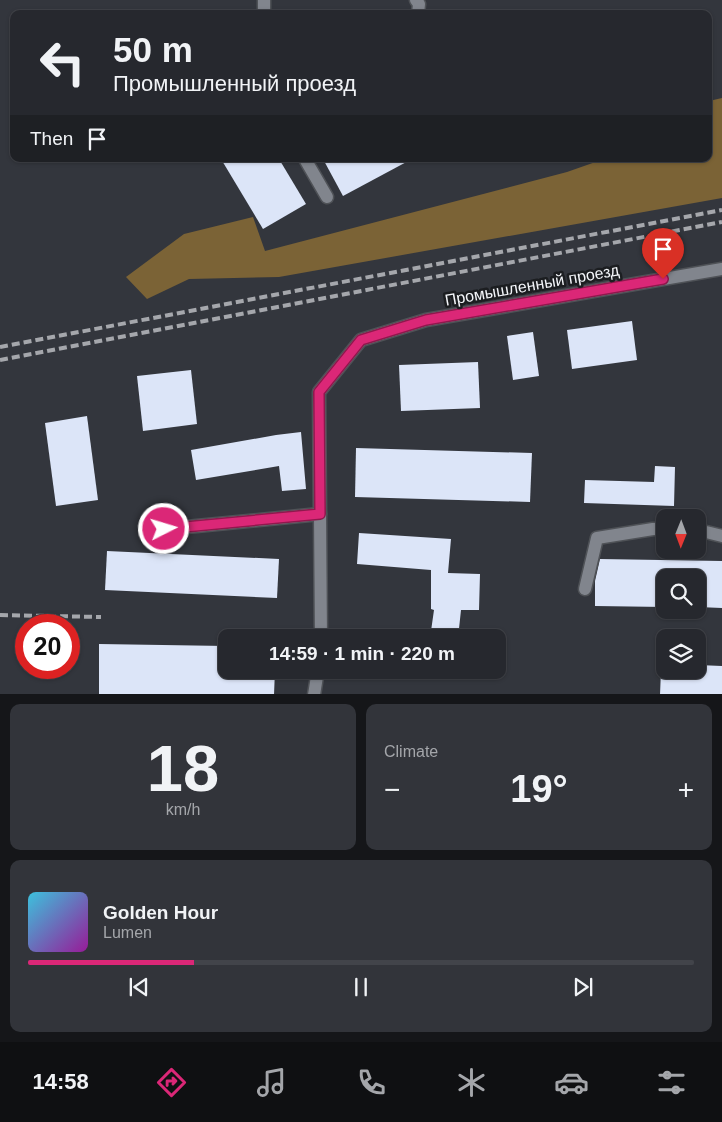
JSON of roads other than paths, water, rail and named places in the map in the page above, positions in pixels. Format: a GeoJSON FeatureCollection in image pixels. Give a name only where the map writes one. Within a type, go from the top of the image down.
{"type":"FeatureCollection","features":[{"type":"Feature","properties":{"kind":"street"},"geometry":{"type":"LineString","coordinates":[[307,162],[327,197]]}},
{"type":"Feature","properties":{"kind":"street","name":"Промышленный проезд"},"geometry":{"type":"LineString","coordinates":[[321,629],[319,392],[361,340],[426,320],[722,269]]}},
{"type":"Feature","properties":{"kind":"street"},"geometry":{"type":"LineString","coordinates":[[145,530],[320,514]]}},
{"type":"Feature","properties":{"kind":"street"},"geometry":{"type":"LineString","coordinates":[[585,589],[597,538],[656,529]]}},
{"type":"Feature","properties":{"kind":"street"},"geometry":{"type":"LineString","coordinates":[[706,532],[722,536]]}},
{"type":"Feature","properties":{"kind":"street"},"geometry":{"type":"LineString","coordinates":[[314,694],[316,679]]}},
{"type":"Feature","properties":{"kind":"railway"},"geometry":{"type":"LineString","coordinates":[[0,347],[722,210]]}},
{"type":"Feature","properties":{"kind":"railway"},"geometry":{"type":"LineString","coordinates":[[0,360],[722,222]]}},
{"type":"Feature","properties":{"kind":"railway"},"geometry":{"type":"LineString","coordinates":[[0,615],[101,617]]}}]}
